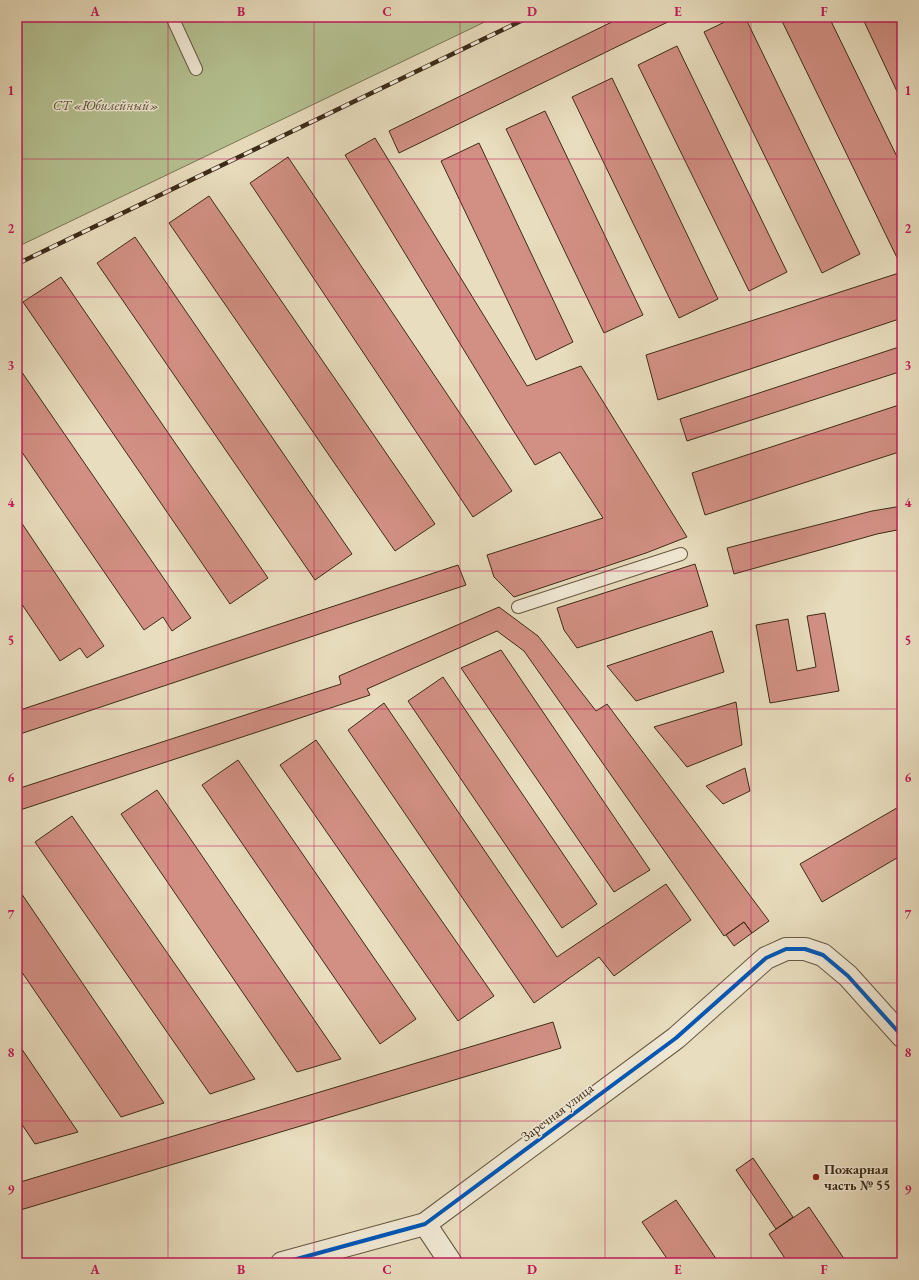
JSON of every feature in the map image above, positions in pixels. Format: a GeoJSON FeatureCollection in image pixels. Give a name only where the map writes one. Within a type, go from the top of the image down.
{"type":"FeatureCollection","features":[{"type":"Feature","properties":{"kind":"street","name":"Заречная улица"},"geometry":{"type":"LineString","coordinates":[[282,1263],[425,1224],[676,1038],[766,958],[786,949],[805,949],[823,955],[848,976],[902,1036]]}},
{"type":"Feature","properties":{"kind":"street"},"geometry":{"type":"LineString","coordinates":[[425,1224],[451,1263]]}},
{"type":"Feature","properties":{"kind":"lane"},"geometry":{"type":"LineString","coordinates":[[172,17],[196,69]]}},
{"type":"Feature","properties":{"kind":"lane"},"geometry":{"type":"LineString","coordinates":[[518,607],[681,554]]}},
{"type":"Feature","properties":{"kind":"green space","name":"СТ «Юбилейный»"},"geometry":{"type":"Polygon","coordinates":[[[17,17],[495,17],[17,247],[17,17]]]}},
{"type":"Feature","properties":{"kind":"building"},"geometry":{"type":"Polygon","coordinates":[[[622,17],[678,17],[399,153],[389,131],[622,17]]]}},
{"type":"Feature","properties":{"kind":"building"},"geometry":{"type":"Polygon","coordinates":[[[735,17],[745,17],[860,254],[822,273],[704,32],[735,17]]]}},
{"type":"Feature","properties":{"kind":"building"},"geometry":{"type":"Polygon","coordinates":[[[780,17],[829,17],[902,167],[902,268],[780,17]]]}},
{"type":"Feature","properties":{"kind":"building"},"geometry":{"type":"Polygon","coordinates":[[[862,17],[902,17],[902,102],[862,17]]]}},
{"type":"Feature","properties":{"kind":"building"},"geometry":{"type":"Polygon","coordinates":[[[677,46],[787,272],[749,291],[638,65],[677,46]]]}},
{"type":"Feature","properties":{"kind":"building"},"geometry":{"type":"Polygon","coordinates":[[[612,78],[718,299],[679,318],[572,97],[612,78]]]}},
{"type":"Feature","properties":{"kind":"building"},"geometry":{"type":"Polygon","coordinates":[[[545,111],[643,315],[604,333],[506,129],[545,111]]]}},
{"type":"Feature","properties":{"kind":"building"},"geometry":{"type":"Polygon","coordinates":[[[375,138],[527,386],[581,366],[687,537],[646,553],[514,597],[494,577],[487,555],[603,518],[560,452],[535,465],[345,155],[375,138]]]}},
{"type":"Feature","properties":{"kind":"building"},"geometry":{"type":"Polygon","coordinates":[[[479,143],[573,342],[536,360],[441,161],[479,143]]]}},
{"type":"Feature","properties":{"kind":"building"},"geometry":{"type":"Polygon","coordinates":[[[288,157],[512,491],[473,517],[250,183],[288,157]]]}},
{"type":"Feature","properties":{"kind":"building"},"geometry":{"type":"Polygon","coordinates":[[[209,196],[435,524],[395,551],[169,223],[209,196]]]}},
{"type":"Feature","properties":{"kind":"building"},"geometry":{"type":"Polygon","coordinates":[[[135,237],[352,554],[315,580],[97,263],[135,237]]]}},
{"type":"Feature","properties":{"kind":"building"},"geometry":{"type":"Polygon","coordinates":[[[902,272],[902,318],[658,400],[646,355],[902,272]]]}},
{"type":"Feature","properties":{"kind":"building"},"geometry":{"type":"Polygon","coordinates":[[[61,277],[268,578],[230,604],[23,302],[61,277]]]}},
{"type":"Feature","properties":{"kind":"building"},"geometry":{"type":"Polygon","coordinates":[[[902,346],[902,371],[687,441],[680,419],[902,346]]]}},
{"type":"Feature","properties":{"kind":"building"},"geometry":{"type":"Polygon","coordinates":[[[17,365],[191,618],[172,631],[163,617],[144,630],[17,445],[17,365]]]}},
{"type":"Feature","properties":{"kind":"building"},"geometry":{"type":"Polygon","coordinates":[[[902,404],[902,451],[705,515],[692,473],[902,404]]]}},
{"type":"Feature","properties":{"kind":"building"},"geometry":{"type":"Polygon","coordinates":[[[902,506],[902,529],[877,534],[734,574],[727,548],[872,511],[902,506]]]}},
{"type":"Feature","properties":{"kind":"building"},"geometry":{"type":"Polygon","coordinates":[[[17,516],[104,646],[87,658],[80,648],[60,661],[17,597],[17,516]]]}},
{"type":"Feature","properties":{"kind":"building"},"geometry":{"type":"Polygon","coordinates":[[[695,564],[708,606],[577,648],[564,630],[557,608],[695,564]]]}},
{"type":"Feature","properties":{"kind":"building"},"geometry":{"type":"Polygon","coordinates":[[[458,565],[466,585],[17,735],[17,711],[458,565]]]}},
{"type":"Feature","properties":{"kind":"building"},"geometry":{"type":"Polygon","coordinates":[[[499,607],[538,636],[596,711],[607,704],[769,921],[752,933],[744,922],[724,936],[524,651],[497,631],[367,689],[370,695],[17,811],[17,789],[341,684],[339,676],[499,607]]]}},
{"type":"Feature","properties":{"kind":"building"},"geometry":{"type":"Polygon","coordinates":[[[825,613],[839,691],[770,703],[756,625],[788,619],[797,671],[816,667],[807,616],[825,613]]]}},
{"type":"Feature","properties":{"kind":"building"},"geometry":{"type":"Polygon","coordinates":[[[712,631],[724,672],[636,701],[607,666],[712,631]]]}},
{"type":"Feature","properties":{"kind":"building"},"geometry":{"type":"Polygon","coordinates":[[[501,650],[650,870],[614,892],[461,668],[501,650]]]}},
{"type":"Feature","properties":{"kind":"building"},"geometry":{"type":"Polygon","coordinates":[[[443,677],[597,904],[562,928],[408,701],[443,677]]]}},
{"type":"Feature","properties":{"kind":"building"},"geometry":{"type":"Polygon","coordinates":[[[736,702],[742,745],[687,767],[654,727],[736,702]]]}},
{"type":"Feature","properties":{"kind":"building"},"geometry":{"type":"Polygon","coordinates":[[[384,703],[557,957],[666,884],[691,920],[614,976],[599,957],[534,1003],[348,730],[384,703]]]}},
{"type":"Feature","properties":{"kind":"building"},"geometry":{"type":"Polygon","coordinates":[[[316,740],[494,996],[458,1021],[280,765],[316,740]]]}},
{"type":"Feature","properties":{"kind":"building"},"geometry":{"type":"Polygon","coordinates":[[[238,760],[416,1019],[380,1044],[202,785],[238,760]]]}},
{"type":"Feature","properties":{"kind":"building"},"geometry":{"type":"Polygon","coordinates":[[[745,768],[750,791],[723,804],[706,786],[745,768]]]}},
{"type":"Feature","properties":{"kind":"building"},"geometry":{"type":"Polygon","coordinates":[[[157,790],[341,1059],[297,1072],[121,814],[157,790]]]}},
{"type":"Feature","properties":{"kind":"building"},"geometry":{"type":"Polygon","coordinates":[[[902,805],[902,855],[822,902],[800,864],[902,805]]]}},
{"type":"Feature","properties":{"kind":"building"},"geometry":{"type":"Polygon","coordinates":[[[72,816],[255,1079],[210,1094],[35,842],[72,816]]]}},
{"type":"Feature","properties":{"kind":"building"},"geometry":{"type":"Polygon","coordinates":[[[17,887],[164,1103],[121,1117],[17,965],[17,887]]]}},
{"type":"Feature","properties":{"kind":"building"},"geometry":{"type":"Polygon","coordinates":[[[744,922],[752,933],[734,946],[726,935],[744,922]]]}},
{"type":"Feature","properties":{"kind":"building"},"geometry":{"type":"Polygon","coordinates":[[[553,1022],[561,1048],[17,1211],[17,1183],[553,1022]]]}},
{"type":"Feature","properties":{"kind":"building"},"geometry":{"type":"Polygon","coordinates":[[[17,1042],[78,1132],[35,1144],[17,1117],[17,1042]]]}},
{"type":"Feature","properties":{"kind":"building"},"geometry":{"type":"Polygon","coordinates":[[[753,1158],[793,1217],[776,1229],[736,1170],[753,1158]]]}},
{"type":"Feature","properties":{"kind":"building"},"geometry":{"type":"Polygon","coordinates":[[[676,1200],[719,1263],[670,1263],[642,1222],[676,1200]]]}},
{"type":"Feature","properties":{"kind":"building"},"geometry":{"type":"Polygon","coordinates":[[[809,1207],[847,1263],[788,1263],[769,1234],[809,1207]]]}},
{"type":"Feature","properties":{"kind":"railway"},"geometry":{"type":"LineString","coordinates":[[17,264],[529,17]]}},
{"type":"Feature","properties":{"kind":"cycle path"},"geometry":{"type":"LineString","coordinates":[[282,1263],[425,1224],[676,1038],[766,958],[786,949],[805,949],[823,955],[848,976],[902,1036]]}},
{"type":"Feature","properties":{"kind":"place","name":"Пожарная часть № 55"},"geometry":{"type":"Point","coordinates":[816,1177]}}]}
